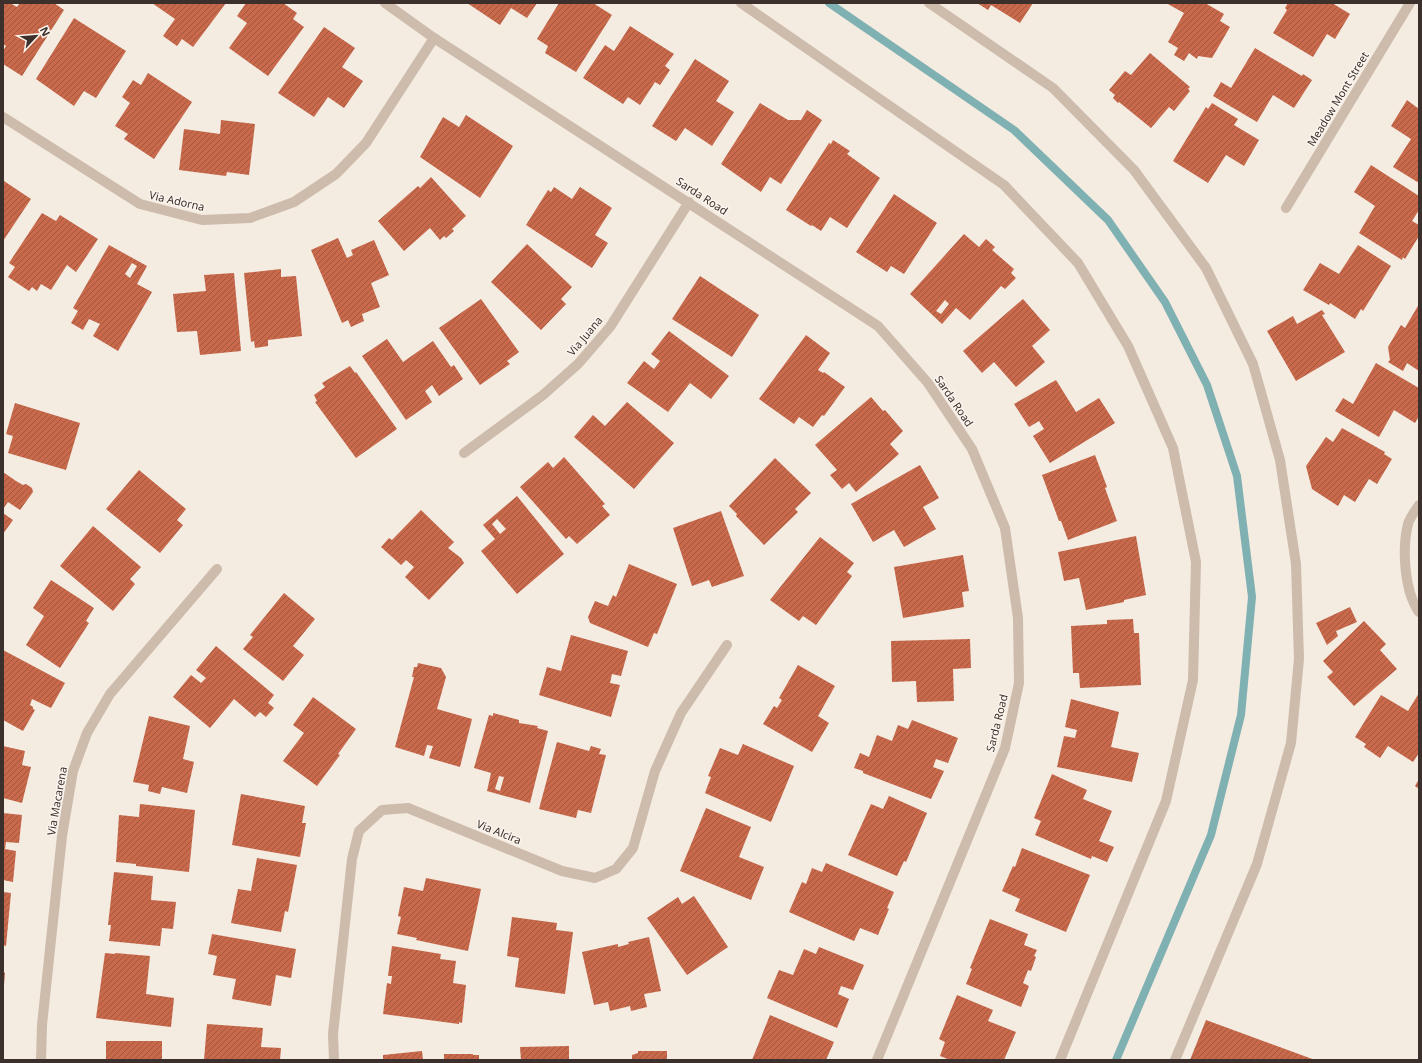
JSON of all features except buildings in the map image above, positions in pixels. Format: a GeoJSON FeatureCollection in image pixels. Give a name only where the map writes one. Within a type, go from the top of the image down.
{"type":"FeatureCollection","features":[{"type":"Feature","properties":{"kind":"street","name":"Sarda Road"},"geometry":{"type":"LineString","coordinates":[[385,3],[434,38],[878,326],[928,383],[972,449],[1004,528],[1018,618],[1019,683],[1005,748],[877,1060]]}},
{"type":"Feature","properties":{"kind":"street"},"geometry":{"type":"LineString","coordinates":[[741,3],[1004,185],[1078,263],[1128,346],[1173,448],[1196,562],[1192,680],[1166,801],[1060,1060]]}},
{"type":"Feature","properties":{"kind":"street"},"geometry":{"type":"LineString","coordinates":[[929,3],[1053,88],[1134,170],[1206,268],[1253,364],[1280,460],[1296,564],[1299,659],[1291,743],[1257,864],[1175,1060]]}},
{"type":"Feature","properties":{"kind":"street","name":"Meadow Mont Street"},"geometry":{"type":"LineString","coordinates":[[1286,208],[1410,3]]}},
{"type":"Feature","properties":{"kind":"street","name":"Via Adorna"},"geometry":{"type":"LineString","coordinates":[[3,117],[140,204],[202,220],[250,218],[294,202],[336,174],[366,143],[434,38]]}},
{"type":"Feature","properties":{"kind":"street","name":"Via Juana"},"geometry":{"type":"LineString","coordinates":[[464,453],[543,394],[578,364],[610,327],[689,202]]}},
{"type":"Feature","properties":{"kind":"street"},"geometry":{"type":"LineString","coordinates":[[1419,504],[1408,522],[1404,552],[1406,579],[1419,612]]}},
{"type":"Feature","properties":{"kind":"street","name":"Via Macarena"},"geometry":{"type":"LineString","coordinates":[[41,1060],[42,1025],[62,836],[73,771],[87,733],[110,694],[217,569]]}},
{"type":"Feature","properties":{"kind":"street","name":"Via Alcira"},"geometry":{"type":"LineString","coordinates":[[334,1060],[333,1034],[352,859],[359,830],[382,810],[408,808],[562,871],[595,878],[616,869],[633,848],[655,771],[681,713],[727,645]]}},
{"type":"Feature","properties":{"kind":"waterway"},"geometry":{"type":"LineString","coordinates":[[829,3],[1014,130],[1108,220],[1165,302],[1207,385],[1237,476],[1252,597],[1241,715],[1211,835],[1116,1060]]}}]}
